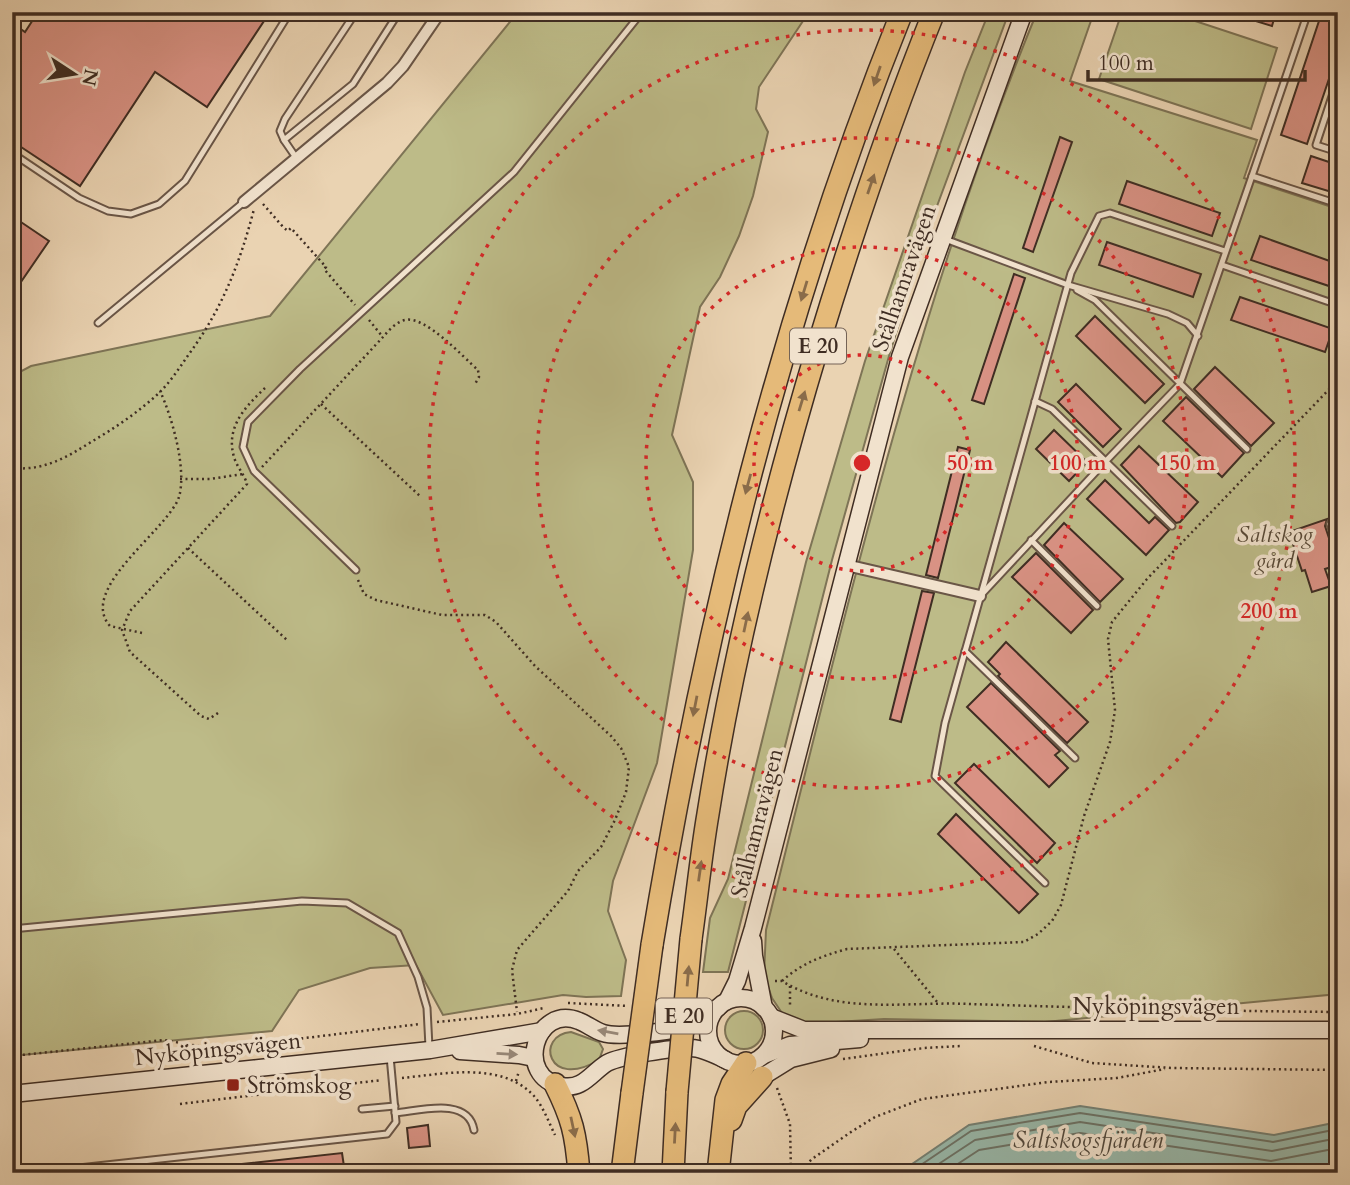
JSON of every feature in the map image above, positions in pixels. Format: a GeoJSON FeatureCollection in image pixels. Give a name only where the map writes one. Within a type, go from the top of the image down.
{"type":"FeatureCollection","features":[{"type":"Feature","properties":{"kind":"highway","name":"E 20"},"geometry":{"type":"LineString","coordinates":[[622,1173],[652,944],[674,810],[728,560],[762,431],[818,245],[902,12]]}},
{"type":"Feature","properties":{"kind":"highway","name":"E 20"},"geometry":{"type":"LineString","coordinates":[[673,1173],[677,1092],[691,939],[708,814],[757,568],[794,427],[846,255],[934,12]]}},
{"type":"Feature","properties":{"kind":"highway"},"geometry":{"type":"LineString","coordinates":[[719,1166],[726,1100],[732,1084],[754,1067]]}},
{"type":"Feature","properties":{"kind":"highway"},"geometry":{"type":"LineString","coordinates":[[555,1084],[571,1116],[579,1173]]}},
{"type":"Feature","properties":{"kind":"main road","name":"Stålhamravägen"},"geometry":{"type":"LineString","coordinates":[[723,1004],[737,981],[753,928],[900,357],[1024,12]]}},
{"type":"Feature","properties":{"kind":"main road","name":"Stålhamravägen"},"geometry":{"type":"LineString","coordinates":[[753,928],[754,956],[768,1012]]}},
{"type":"Feature","properties":{"kind":"main road"},"geometry":{"type":"LineString","coordinates":[[743,998],[752,1000],[768,1012],[774,1036],[770,1047],[754,1067],[714,1049],[709,1033],[713,1015],[723,1004],[743,998]]}},
{"type":"Feature","properties":{"kind":"main road","name":"Nyköpingsvägen"},"geometry":{"type":"LineString","coordinates":[[12,1094],[430,1050],[542,1031],[548,1024],[556,1021],[574,1019],[611,1035],[647,1033],[690,1026],[723,1004]]}},
{"type":"Feature","properties":{"kind":"main road","name":"Nyköpingsvägen"},"geometry":{"type":"LineString","coordinates":[[768,1012],[790,1026],[804,1030],[1338,1030]]}},
{"type":"Feature","properties":{"kind":"main road","name":"Nyköpingsvägen"},"geometry":{"type":"LineString","coordinates":[[754,1067],[878,1037],[974,1028]]}},
{"type":"Feature","properties":{"kind":"main road"},"geometry":{"type":"LineString","coordinates":[[542,1031],[534,1047],[534,1058],[542,1075],[555,1084],[570,1087],[588,1081],[605,1064],[628,1056],[691,1048],[754,1067]]}},
{"type":"Feature","properties":{"kind":"main road","name":"Nyköpingsvägen"},"geometry":{"type":"LineString","coordinates":[[430,1050],[534,1058]]}},
{"type":"Feature","properties":{"kind":"street"},"geometry":{"type":"LineString","coordinates":[[244,202],[387,83],[409,58],[440,12]]}},
{"type":"Feature","properties":{"kind":"street"},"geometry":{"type":"LineString","coordinates":[[846,565],[980,596]]}},
{"type":"Feature","properties":{"kind":"lane"},"geometry":{"type":"LineString","coordinates":[[12,153],[79,198],[108,211],[131,214],[159,204],[185,181],[290,12]]}},
{"type":"Feature","properties":{"kind":"lane"},"geometry":{"type":"LineString","coordinates":[[297,159],[280,131],[285,118],[356,12]]}},
{"type":"Feature","properties":{"kind":"lane"},"geometry":{"type":"LineString","coordinates":[[284,140],[353,84],[399,12]]}},
{"type":"Feature","properties":{"kind":"lane"},"geometry":{"type":"LineString","coordinates":[[356,570],[254,471],[245,454],[243,440],[248,422],[256,411],[514,172],[642,12]]}},
{"type":"Feature","properties":{"kind":"lane"},"geometry":{"type":"LineString","coordinates":[[980,596],[1181,384],[1308,12]]}},
{"type":"Feature","properties":{"kind":"lane"},"geometry":{"type":"LineString","coordinates":[[1338,78],[1316,145],[1338,152]]}},
{"type":"Feature","properties":{"kind":"lane"},"geometry":{"type":"LineString","coordinates":[[1252,176],[1338,204]]}},
{"type":"Feature","properties":{"kind":"lane"},"geometry":{"type":"LineString","coordinates":[[98,323],[244,202]]}},
{"type":"Feature","properties":{"kind":"lane"},"geometry":{"type":"LineString","coordinates":[[1045,883],[935,776],[965,651],[1071,273],[1099,216],[1110,213],[1225,251]]}},
{"type":"Feature","properties":{"kind":"lane"},"geometry":{"type":"LineString","coordinates":[[942,238],[1068,285],[1168,314],[1187,323],[1198,336]]}},
{"type":"Feature","properties":{"kind":"lane"},"geometry":{"type":"LineString","coordinates":[[1222,265],[1338,305]]}},
{"type":"Feature","properties":{"kind":"lane"},"geometry":{"type":"LineString","coordinates":[[1068,285],[1095,300],[1247,449]]}},
{"type":"Feature","properties":{"kind":"lane"},"geometry":{"type":"LineString","coordinates":[[1035,401],[1052,409],[1172,526]]}},
{"type":"Feature","properties":{"kind":"lane"},"geometry":{"type":"LineString","coordinates":[[1338,513],[1330,524],[1338,548]]}},
{"type":"Feature","properties":{"kind":"lane"},"geometry":{"type":"LineString","coordinates":[[1031,540],[1097,606]]}},
{"type":"Feature","properties":{"kind":"lane"},"geometry":{"type":"LineString","coordinates":[[965,651],[1075,758]]}},
{"type":"Feature","properties":{"kind":"lane"},"geometry":{"type":"LineString","coordinates":[[12,929],[302,901],[347,903],[398,933],[418,977],[427,1008],[430,1050]]}},
{"type":"Feature","properties":{"kind":"lane"},"geometry":{"type":"LineString","coordinates":[[33,1173],[387,1134],[396,1122],[389,1053]]}},
{"type":"Feature","properties":{"kind":"lane"},"geometry":{"type":"LineString","coordinates":[[362,1109],[450,1108],[464,1113],[473,1124],[474,1130]]}},
{"type":"Feature","properties":{"kind":"path"},"geometry":{"type":"LineString","coordinates":[[12,468],[37,469],[73,453],[130,416],[160,391],[203,335],[222,302],[237,267],[259,191]]}},
{"type":"Feature","properties":{"kind":"path"},"geometry":{"type":"LineString","coordinates":[[264,205],[284,228],[288,231],[291,228],[326,267],[324,270],[346,296]]}},
{"type":"Feature","properties":{"kind":"path"},"geometry":{"type":"LineString","coordinates":[[180,480],[242,475],[264,466],[383,337],[408,319],[423,323],[478,370],[479,377],[475,384]]}},
{"type":"Feature","properties":{"kind":"path"},"geometry":{"type":"LineString","coordinates":[[369,321],[383,337]]}},
{"type":"Feature","properties":{"kind":"path"},"geometry":{"type":"LineString","coordinates":[[782,981],[795,969],[819,956],[847,949],[1024,942],[1052,921],[1061,905],[1084,816],[1110,742],[1115,710],[1108,639],[1112,622],[1147,579],[1338,380]]}},
{"type":"Feature","properties":{"kind":"path"},"geometry":{"type":"LineString","coordinates":[[218,713],[209,719],[201,716],[130,652],[122,631],[130,611],[247,484],[232,447],[233,429],[242,411],[270,384]]}},
{"type":"Feature","properties":{"kind":"path"},"geometry":{"type":"LineString","coordinates":[[142,634],[110,626],[105,621],[102,608],[116,576],[178,499],[180,480],[173,424],[160,391]]}},
{"type":"Feature","properties":{"kind":"path"},"geometry":{"type":"LineString","coordinates":[[321,404],[421,497]]}},
{"type":"Feature","properties":{"kind":"path"},"geometry":{"type":"LineString","coordinates":[[188,548],[288,641]]}},
{"type":"Feature","properties":{"kind":"path"},"geometry":{"type":"LineString","coordinates":[[12,1056],[164,1040],[215,1049],[517,1014],[512,970],[517,950],[568,891],[578,871],[601,848],[619,811],[629,766],[621,748],[611,736],[535,666],[496,622],[485,615],[442,615],[376,600],[365,594],[356,570]]}},
{"type":"Feature","properties":{"kind":"path"},"geometry":{"type":"LineString","coordinates":[[893,948],[938,1003]]}},
{"type":"Feature","properties":{"kind":"path"},"geometry":{"type":"LineString","coordinates":[[790,986],[834,1002],[884,1006],[938,1003],[1135,1010],[1338,1012]]}},
{"type":"Feature","properties":{"kind":"path"},"geometry":{"type":"LineString","coordinates":[[1026,1044],[1092,1063],[1172,1068],[1338,1070]]}},
{"type":"Feature","properties":{"kind":"path"},"geometry":{"type":"LineString","coordinates":[[840,1060],[924,1048],[962,1046]]}},
{"type":"Feature","properties":{"kind":"path"},"geometry":{"type":"LineString","coordinates":[[754,1067],[790,1124],[791,1173]]}},
{"type":"Feature","properties":{"kind":"path"},"geometry":{"type":"LineString","coordinates":[[798,1173],[811,1159],[875,1117],[922,1099],[1036,1083],[1117,1078],[1172,1068]]}},
{"type":"Feature","properties":{"kind":"path"},"geometry":{"type":"LineString","coordinates":[[180,1104],[392,1079],[465,1073],[501,1076],[516,1082],[535,1097],[558,1141]]}},
{"type":"Feature","properties":{"kind":"green space"},"geometry":{"type":"Polygon","coordinates":[[[518,12],[809,12],[759,87],[756,109],[768,132],[753,196],[739,236],[720,277],[700,307],[672,435],[693,482],[693,550],[657,763],[613,881],[608,911],[626,960],[621,996],[563,995],[443,1015],[416,965],[370,968],[299,990],[272,1031],[12,1056],[12,376],[31,366],[270,316],[518,12]]]}},
{"type":"Feature","properties":{"kind":"green space"},"geometry":{"type":"Polygon","coordinates":[[[989,12],[1009,12],[927,233],[889,356],[832,560],[728,972],[703,972],[710,918],[728,879],[806,562],[865,361],[965,72],[989,12]]]}},
{"type":"Feature","properties":{"kind":"green space"},"geometry":{"type":"Polygon","coordinates":[[[1037,12],[1094,12],[1070,81],[1257,140],[1244,178],[1338,209],[1338,994],[1045,1022],[884,1019],[804,1024],[782,1013],[772,998],[764,975],[766,930],[854,581],[918,351],[954,237],[1037,12]]]}},
{"type":"Feature","properties":{"kind":"green space"},"geometry":{"type":"Polygon","coordinates":[[[1122,12],[1168,12],[1277,48],[1251,129],[1099,79],[1122,12]]]}},
{"type":"Feature","properties":{"kind":"green space"},"geometry":{"type":"Polygon","coordinates":[[[744,1011],[757,1017],[763,1030],[757,1043],[744,1049],[731,1043],[725,1030],[731,1017],[744,1011]]]}},
{"type":"Feature","properties":{"kind":"green space"},"geometry":{"type":"Polygon","coordinates":[[[571,1032],[599,1042],[603,1049],[599,1060],[581,1068],[568,1069],[558,1066],[552,1059],[550,1050],[553,1042],[560,1035],[571,1032]]]}},
{"type":"Feature","properties":{"kind":"water","name":"Saltskogsfjärden"},"geometry":{"type":"Polygon","coordinates":[[[1080,1106],[1274,1135],[1338,1122],[1338,1173],[899,1173],[969,1125],[1080,1106]]]}},
{"type":"Feature","properties":{"kind":"building"},"geometry":{"type":"Polygon","coordinates":[[[38,12],[270,12],[207,107],[155,72],[80,186],[12,141],[12,23],[25,32],[38,12]]]}},
{"type":"Feature","properties":{"kind":"building"},"geometry":{"type":"Polygon","coordinates":[[[1236,12],[1276,12],[1272,26],[1236,15],[1236,12]]]}},
{"type":"Feature","properties":{"kind":"building"},"geometry":{"type":"Polygon","coordinates":[[[1322,12],[1338,12],[1338,52],[1307,144],[1281,135],[1322,12]]]}},
{"type":"Feature","properties":{"kind":"building"},"geometry":{"type":"Polygon","coordinates":[[[1060,137],[1072,142],[1033,252],[1023,248],[1060,137]]]}},
{"type":"Feature","properties":{"kind":"building"},"geometry":{"type":"Polygon","coordinates":[[[1311,156],[1338,165],[1338,194],[1302,183],[1311,156]]]}},
{"type":"Feature","properties":{"kind":"building"},"geometry":{"type":"Polygon","coordinates":[[[1127,181],[1220,213],[1212,236],[1119,204],[1127,181]]]}},
{"type":"Feature","properties":{"kind":"building"},"geometry":{"type":"Polygon","coordinates":[[[12,216],[49,241],[12,295],[12,216]]]}},
{"type":"Feature","properties":{"kind":"building"},"geometry":{"type":"Polygon","coordinates":[[[1260,236],[1338,264],[1338,289],[1251,260],[1260,236]]]}},
{"type":"Feature","properties":{"kind":"building"},"geometry":{"type":"Polygon","coordinates":[[[1107,242],[1201,274],[1193,297],[1099,265],[1107,242]]]}},
{"type":"Feature","properties":{"kind":"building"},"geometry":{"type":"Polygon","coordinates":[[[1014,274],[1025,278],[984,404],[972,400],[1014,274]]]}},
{"type":"Feature","properties":{"kind":"building"},"geometry":{"type":"Polygon","coordinates":[[[1240,297],[1333,329],[1325,352],[1231,320],[1240,297]]]}},
{"type":"Feature","properties":{"kind":"building"},"geometry":{"type":"Polygon","coordinates":[[[1095,316],[1164,384],[1145,403],[1076,336],[1095,316]]]}},
{"type":"Feature","properties":{"kind":"building"},"geometry":{"type":"Polygon","coordinates":[[[1215,367],[1274,423],[1251,446],[1194,389],[1215,367]]]}},
{"type":"Feature","properties":{"kind":"building"},"geometry":{"type":"Polygon","coordinates":[[[1076,384],[1121,429],[1103,447],[1058,402],[1076,384]]]}},
{"type":"Feature","properties":{"kind":"building"},"geometry":{"type":"Polygon","coordinates":[[[1186,397],[1244,453],[1222,477],[1163,421],[1186,397]]]}},
{"type":"Feature","properties":{"kind":"building"},"geometry":{"type":"Polygon","coordinates":[[[1054,430],[1087,462],[1069,481],[1036,449],[1054,430]]]}},
{"type":"Feature","properties":{"kind":"building"},"geometry":{"type":"Polygon","coordinates":[[[1139,446],[1198,502],[1180,522],[1176,523],[1121,465],[1139,446]]]}},
{"type":"Feature","properties":{"kind":"building"},"geometry":{"type":"Polygon","coordinates":[[[958,447],[970,450],[938,578],[926,575],[958,447]]]}},
{"type":"Feature","properties":{"kind":"building"},"geometry":{"type":"Polygon","coordinates":[[[1105,480],[1149,523],[1155,517],[1169,530],[1146,555],[1087,499],[1105,480]]]}},
{"type":"Feature","properties":{"kind":"building","name":"Saltskog gård"},"geometry":{"type":"Polygon","coordinates":[[[1327,519],[1325,526],[1333,550],[1338,553],[1338,565],[1325,569],[1331,586],[1312,592],[1289,532],[1327,519]]]}},
{"type":"Feature","properties":{"kind":"building"},"geometry":{"type":"Polygon","coordinates":[[[1064,523],[1123,579],[1100,602],[1044,545],[1064,523]]]}},
{"type":"Feature","properties":{"kind":"building"},"geometry":{"type":"Polygon","coordinates":[[[1036,553],[1093,610],[1071,633],[1012,577],[1036,553]]]}},
{"type":"Feature","properties":{"kind":"building"},"geometry":{"type":"Polygon","coordinates":[[[922,591],[934,593],[901,722],[890,719],[922,591]]]}},
{"type":"Feature","properties":{"kind":"building"},"geometry":{"type":"Polygon","coordinates":[[[1006,642],[1088,722],[1067,743],[998,676],[1000,674],[988,662],[1006,642]]]}},
{"type":"Feature","properties":{"kind":"building"},"geometry":{"type":"Polygon","coordinates":[[[991,683],[1060,751],[1055,755],[1068,768],[1049,787],[967,707],[991,683]]]}},
{"type":"Feature","properties":{"kind":"building"},"geometry":{"type":"Polygon","coordinates":[[[974,764],[1055,843],[1037,863],[955,783],[974,764]]]}},
{"type":"Feature","properties":{"kind":"building"},"geometry":{"type":"Polygon","coordinates":[[[956,814],[1038,894],[1019,913],[938,834],[956,814]]]}},
{"type":"Feature","properties":{"kind":"building"},"geometry":{"type":"Polygon","coordinates":[[[428,1125],[430,1146],[409,1148],[407,1128],[428,1125]]]}},
{"type":"Feature","properties":{"kind":"building"},"geometry":{"type":"Polygon","coordinates":[[[342,1153],[345,1173],[233,1173],[233,1165],[342,1153]]]}},
{"type":"Feature","properties":{"kind":"place","name":"Strömskog"},"geometry":{"type":"Point","coordinates":[233,1085]}}]}
